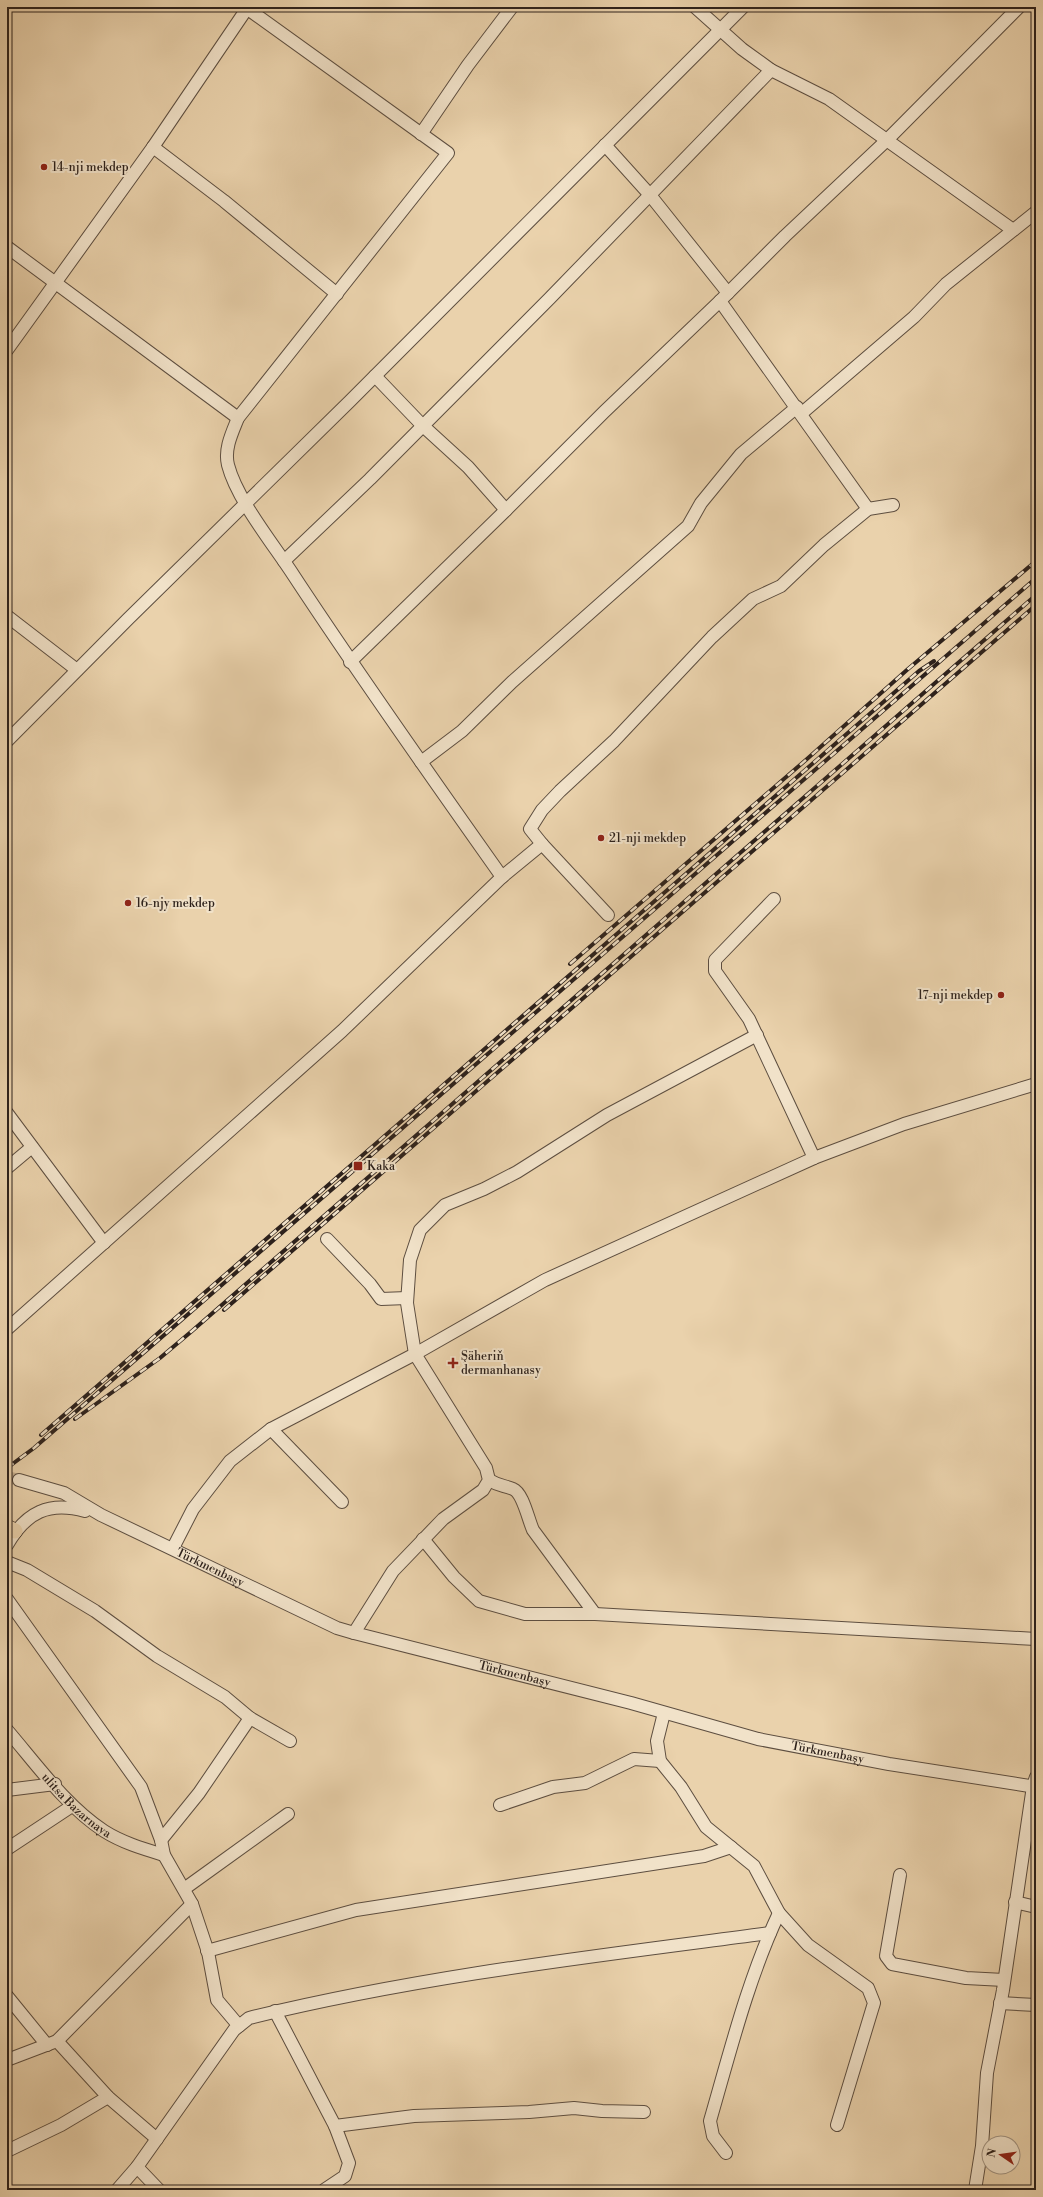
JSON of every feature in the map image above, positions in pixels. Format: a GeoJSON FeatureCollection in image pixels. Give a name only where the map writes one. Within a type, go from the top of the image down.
{"type":"FeatureCollection","features":[{"type":"Feature","properties":{"kind":"street"},"geometry":{"type":"LineString","coordinates":[[7,350],[153,147],[247,7],[448,153],[238,418],[230,439],[227,453],[227,463],[246,503],[350,662],[502,878]]}},
{"type":"Feature","properties":{"kind":"street"},"geometry":{"type":"LineString","coordinates":[[421,134],[468,65],[512,7]]}},
{"type":"Feature","properties":{"kind":"street"},"geometry":{"type":"LineString","coordinates":[[695,7],[742,49],[771,70],[828,99],[1014,230]]}},
{"type":"Feature","properties":{"kind":"street"},"geometry":{"type":"LineString","coordinates":[[7,741],[375,376],[743,7]]}},
{"type":"Feature","properties":{"kind":"street"},"geometry":{"type":"LineString","coordinates":[[350,662],[785,236],[887,140],[1018,7]]}},
{"type":"Feature","properties":{"kind":"street"},"geometry":{"type":"LineString","coordinates":[[284,561],[422,425],[650,195],[771,70]]}},
{"type":"Feature","properties":{"kind":"street"},"geometry":{"type":"LineString","coordinates":[[605,145],[650,195],[724,297],[868,509]]}},
{"type":"Feature","properties":{"kind":"street"},"geometry":{"type":"LineString","coordinates":[[153,147],[224,201],[336,294]]}},
{"type":"Feature","properties":{"kind":"street"},"geometry":{"type":"LineString","coordinates":[[421,762],[462,731],[512,682],[682,531],[721,476],[741,454],[800,410],[914,317],[946,284],[1036,212]]}},
{"type":"Feature","properties":{"kind":"street"},"geometry":{"type":"LineString","coordinates":[[7,247],[238,418]]}},
{"type":"Feature","properties":{"kind":"street"},"geometry":{"type":"LineString","coordinates":[[375,376],[422,425],[468,467],[506,510]]}},
{"type":"Feature","properties":{"kind":"street"},"geometry":{"type":"LineString","coordinates":[[608,915],[542,844],[530,828],[542,810],[560,791],[614,741],[712,638],[753,599],[781,586],[824,545],[868,509],[893,505]]}},
{"type":"Feature","properties":{"kind":"street"},"geometry":{"type":"LineString","coordinates":[[7,616],[34,635],[77,670]]}},
{"type":"Feature","properties":{"kind":"street"},"geometry":{"type":"LineString","coordinates":[[7,1329],[342,1031],[502,878],[542,844]]}},
{"type":"Feature","properties":{"kind":"street"},"geometry":{"type":"LineString","coordinates":[[774,899],[715,960],[715,971],[749,1019],[757,1034],[814,1158]]}},
{"type":"Feature","properties":{"kind":"street"},"geometry":{"type":"LineString","coordinates":[[354,1633],[393,1571],[443,1519],[483,1490],[489,1480],[486,1468],[415,1354],[407,1298],[410,1260],[420,1230],[445,1205],[484,1189],[517,1172],[607,1115],[757,1034]]}},
{"type":"Feature","properties":{"kind":"street"},"geometry":{"type":"LineString","coordinates":[[173,1548],[193,1509],[230,1461],[271,1429],[415,1354],[545,1280],[814,1158],[904,1124],[1036,1084]]}},
{"type":"Feature","properties":{"kind":"street"},"geometry":{"type":"LineString","coordinates":[[7,1113],[104,1243]]}},
{"type":"Feature","properties":{"kind":"street"},"geometry":{"type":"LineString","coordinates":[[7,1168],[32,1147]]}},
{"type":"Feature","properties":{"kind":"street"},"geometry":{"type":"LineString","coordinates":[[327,1239],[370,1284],[380,1298],[407,1298]]}},
{"type":"Feature","properties":{"kind":"street"},"geometry":{"type":"LineString","coordinates":[[271,1429],[342,1502]]}},
{"type":"Feature","properties":{"kind":"street","name":"Türkmenbaşy"},"geometry":{"type":"LineString","coordinates":[[19,1480],[64,1494],[101,1515],[173,1548],[337,1628],[664,1712],[758,1739],[889,1764],[1035,1783]]}},
{"type":"Feature","properties":{"kind":"street"},"geometry":{"type":"LineString","coordinates":[[489,1480],[500,1486],[514,1489],[522,1497],[526,1514],[533,1530],[595,1614]]}},
{"type":"Feature","properties":{"kind":"street"},"geometry":{"type":"LineString","coordinates":[[7,1544],[11,1529],[48,1507],[70,1506],[101,1515]]}},
{"type":"Feature","properties":{"kind":"street"},"geometry":{"type":"LineString","coordinates":[[423,1539],[454,1578],[478,1601],[524,1614],[595,1614],[1036,1639]]}},
{"type":"Feature","properties":{"kind":"street"},"geometry":{"type":"LineString","coordinates":[[7,1562],[27,1570],[95,1611],[157,1656],[225,1697],[250,1718],[290,1741]]}},
{"type":"Feature","properties":{"kind":"street"},"geometry":{"type":"LineString","coordinates":[[7,1599],[141,1787],[161,1840],[164,1855],[192,1904],[207,1951],[217,2000],[239,2026]]}},
{"type":"Feature","properties":{"kind":"street"},"geometry":{"type":"LineString","coordinates":[[664,1712],[657,1741],[660,1761],[681,1787],[706,1827],[754,1866],[779,1914],[808,1945],[868,1988],[874,2003],[838,2125]]}},
{"type":"Feature","properties":{"kind":"street"},"geometry":{"type":"LineString","coordinates":[[161,1840],[199,1793],[250,1718]]}},
{"type":"Feature","properties":{"kind":"street","name":"ulitsa Bazarnaya"},"geometry":{"type":"LineString","coordinates":[[7,1730],[55,1784],[72,1806],[105,1832],[128,1844],[164,1855]]}},
{"type":"Feature","properties":{"kind":"street"},"geometry":{"type":"LineString","coordinates":[[500,1805],[553,1787],[585,1784],[634,1759],[660,1761]]}},
{"type":"Feature","properties":{"kind":"street"},"geometry":{"type":"LineString","coordinates":[[975,2190],[982,2146],[987,2073],[1004,1980],[1015,1902],[1035,1783]]}},
{"type":"Feature","properties":{"kind":"street"},"geometry":{"type":"LineString","coordinates":[[7,1790],[55,1784]]}},
{"type":"Feature","properties":{"kind":"street"},"geometry":{"type":"LineString","coordinates":[[7,1849],[72,1806]]}},
{"type":"Feature","properties":{"kind":"street"},"geometry":{"type":"LineString","coordinates":[[184,1889],[288,1814]]}},
{"type":"Feature","properties":{"kind":"street"},"geometry":{"type":"LineString","coordinates":[[207,1951],[356,1910],[704,1856],[731,1847]]}},
{"type":"Feature","properties":{"kind":"street"},"geometry":{"type":"LineString","coordinates":[[900,1875],[886,1956],[892,1964],[966,1978],[1004,1980]]}},
{"type":"Feature","properties":{"kind":"street"},"geometry":{"type":"LineString","coordinates":[[1015,1902],[1036,1907]]}},
{"type":"Feature","properties":{"kind":"street"},"geometry":{"type":"LineString","coordinates":[[7,2060],[52,2043],[192,1904]]}},
{"type":"Feature","properties":{"kind":"street"},"geometry":{"type":"LineString","coordinates":[[726,2153],[713,2136],[710,2121],[736,2030],[770,1933],[779,1914]]}},
{"type":"Feature","properties":{"kind":"street"},"geometry":{"type":"LineString","coordinates":[[117,2190],[137,2167],[239,2026],[249,2018],[275,2011],[396,1988],[544,1963],[770,1933]]}},
{"type":"Feature","properties":{"kind":"street"},"geometry":{"type":"LineString","coordinates":[[7,1996],[52,2043],[108,2097],[157,2139]]}},
{"type":"Feature","properties":{"kind":"street"},"geometry":{"type":"LineString","coordinates":[[1000,2003],[1036,2005]]}},
{"type":"Feature","properties":{"kind":"street"},"geometry":{"type":"LineString","coordinates":[[275,2011],[335,2126],[350,2163],[345,2176],[324,2190]]}},
{"type":"Feature","properties":{"kind":"street"},"geometry":{"type":"LineString","coordinates":[[7,2151],[61,2125],[108,2097]]}},
{"type":"Feature","properties":{"kind":"street"},"geometry":{"type":"LineString","coordinates":[[335,2126],[414,2116],[574,2108],[602,2111],[644,2112]]}},
{"type":"Feature","properties":{"kind":"street"},"geometry":{"type":"LineString","coordinates":[[137,2167],[159,2190]]}},
{"type":"Feature","properties":{"kind":"tunnel"},"geometry":{"type":"LineString","coordinates":[[7,1477],[19,1480]]}},
{"type":"Feature","properties":{"kind":"railway"},"geometry":{"type":"LineString","coordinates":[[570,964],[807,759],[908,669],[1036,561]]}},
{"type":"Feature","properties":{"kind":"railway"},"geometry":{"type":"LineString","coordinates":[[7,1468],[34,1448],[1036,578]]}},
{"type":"Feature","properties":{"kind":"railway"},"geometry":{"type":"LineString","coordinates":[[75,1419],[160,1358],[192,1331],[1036,595]]}},
{"type":"Feature","properties":{"kind":"railway"},"geometry":{"type":"LineString","coordinates":[[224,1310],[1036,605]]}},
{"type":"Feature","properties":{"kind":"railway"},"geometry":{"type":"LineString","coordinates":[[41,1435],[919,671],[934,661]]}},
{"type":"Feature","properties":{"kind":"place","name":"14-nji mekdep"},"geometry":{"type":"Point","coordinates":[44,167]}},
{"type":"Feature","properties":{"kind":"place","name":"21-nji mekdep"},"geometry":{"type":"Point","coordinates":[601,838]}},
{"type":"Feature","properties":{"kind":"place","name":"16-njy mekdep"},"geometry":{"type":"Point","coordinates":[128,903]}},
{"type":"Feature","properties":{"kind":"place","name":"17-nji mekdep"},"geometry":{"type":"Point","coordinates":[1001,995]}},
{"type":"Feature","properties":{"kind":"place","name":"Kaka"},"geometry":{"type":"Point","coordinates":[358,1166]}},
{"type":"Feature","properties":{"kind":"place","name":"Şäheriň dermanhanasy"},"geometry":{"type":"Point","coordinates":[453,1363]}}]}
